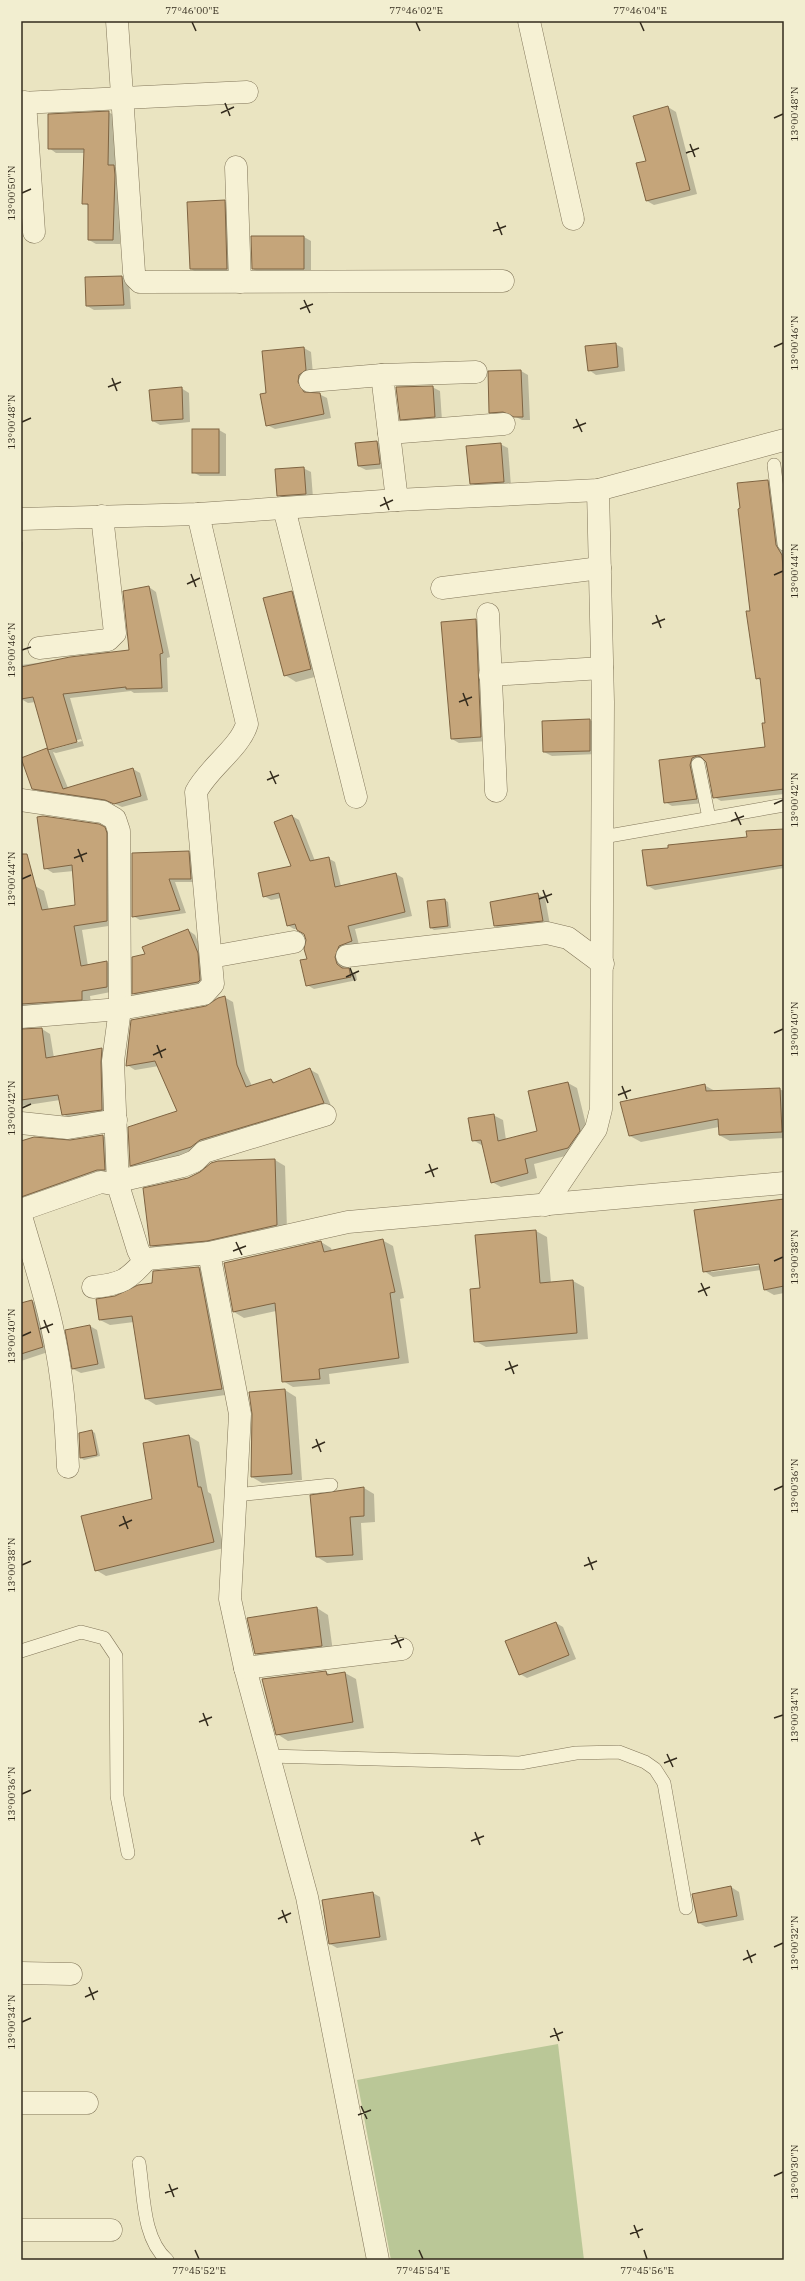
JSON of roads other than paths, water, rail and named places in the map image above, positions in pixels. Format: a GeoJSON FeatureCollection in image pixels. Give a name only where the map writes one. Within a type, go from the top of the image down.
{"type":"FeatureCollection","features":[{"type":"Feature","properties":{"kind":"street"},"geometry":{"type":"LineString","coordinates":[[117,21],[121,98],[135,277],[140,282],[503,281]]}},
{"type":"Feature","properties":{"kind":"street"},"geometry":{"type":"LineString","coordinates":[[529,21],[573,219]]}},
{"type":"Feature","properties":{"kind":"street"},"geometry":{"type":"LineString","coordinates":[[34,232],[23,103],[247,92]]}},
{"type":"Feature","properties":{"kind":"street"},"geometry":{"type":"LineString","coordinates":[[236,167],[240,282]]}},
{"type":"Feature","properties":{"kind":"street"},"geometry":{"type":"LineString","coordinates":[[310,381],[382,375],[476,372]]}},
{"type":"Feature","properties":{"kind":"street"},"geometry":{"type":"LineString","coordinates":[[382,375],[397,500]]}},
{"type":"Feature","properties":{"kind":"street"},"geometry":{"type":"LineString","coordinates":[[389,433],[504,424]]}},
{"type":"Feature","properties":{"kind":"street"},"geometry":{"type":"LineString","coordinates":[[21,519],[198,514],[397,500],[598,490],[784,440]]}},
{"type":"Feature","properties":{"kind":"street"},"geometry":{"type":"LineString","coordinates":[[545,1204],[596,1129],[600,1116],[603,964],[603,837],[602,668],[598,490]]}},
{"type":"Feature","properties":{"kind":"street"},"geometry":{"type":"LineString","coordinates":[[284,508],[356,797]]}},
{"type":"Feature","properties":{"kind":"street"},"geometry":{"type":"LineString","coordinates":[[21,1017],[120,1009],[204,994],[213,984],[196,792],[207,773],[240,739],[247,724],[198,514]]}},
{"type":"Feature","properties":{"kind":"street"},"geometry":{"type":"LineString","coordinates":[[40,648],[108,640],[115,633],[102,516]]}},
{"type":"Feature","properties":{"kind":"street"},"geometry":{"type":"LineString","coordinates":[[442,588],[600,568]]}},
{"type":"Feature","properties":{"kind":"street"},"geometry":{"type":"LineString","coordinates":[[488,614],[496,791]]}},
{"type":"Feature","properties":{"kind":"street"},"geometry":{"type":"LineString","coordinates":[[490,674],[602,668]]}},
{"type":"Feature","properties":{"kind":"street"},"geometry":{"type":"LineString","coordinates":[[21,800],[103,812],[115,819],[119,831],[120,1009],[113,1061],[119,1183],[141,1256],[147,1259],[209,1253],[348,1222],[784,1183]]}},
{"type":"Feature","properties":{"kind":"street"},"geometry":{"type":"LineString","coordinates":[[347,956],[547,933],[568,938],[603,964]]}},
{"type":"Feature","properties":{"kind":"street"},"geometry":{"type":"LineString","coordinates":[[211,957],[294,942]]}},
{"type":"Feature","properties":{"kind":"street"},"geometry":{"type":"LineString","coordinates":[[21,1210],[101,1182],[119,1183],[183,1166],[195,1161],[204,1152],[325,1115]]}},
{"type":"Feature","properties":{"kind":"street"},"geometry":{"type":"LineString","coordinates":[[21,1123],[68,1128],[116,1120]]}},
{"type":"Feature","properties":{"kind":"street"},"geometry":{"type":"LineString","coordinates":[[21,1216],[44,1294],[57,1351],[66,1411],[68,1467]]}},
{"type":"Feature","properties":{"kind":"street"},"geometry":{"type":"LineString","coordinates":[[209,1253],[240,1414],[230,1599],[245,1668],[307,1897],[378,2260]]}},
{"type":"Feature","properties":{"kind":"street"},"geometry":{"type":"LineString","coordinates":[[93,1287],[111,1285],[125,1281],[147,1259]]}},
{"type":"Feature","properties":{"kind":"street"},"geometry":{"type":"LineString","coordinates":[[245,1668],[402,1649]]}},
{"type":"Feature","properties":{"kind":"street"},"geometry":{"type":"LineString","coordinates":[[21,1973],[71,1974]]}},
{"type":"Feature","properties":{"kind":"street"},"geometry":{"type":"LineString","coordinates":[[21,2103],[87,2103]]}},
{"type":"Feature","properties":{"kind":"street"},"geometry":{"type":"LineString","coordinates":[[21,2230],[111,2230]]}},
{"type":"Feature","properties":{"kind":"lane"},"geometry":{"type":"LineString","coordinates":[[774,466],[784,544]]}},
{"type":"Feature","properties":{"kind":"lane"},"geometry":{"type":"LineString","coordinates":[[698,764],[709,818]]}},
{"type":"Feature","properties":{"kind":"lane"},"geometry":{"type":"LineString","coordinates":[[603,837],[784,805]]}},
{"type":"Feature","properties":{"kind":"lane"},"geometry":{"type":"LineString","coordinates":[[236,1495],[331,1485]]}},
{"type":"Feature","properties":{"kind":"lane"},"geometry":{"type":"LineString","coordinates":[[21,1651],[81,1632],[104,1638],[116,1656],[116,1796],[128,1853]]}},
{"type":"Feature","properties":{"kind":"lane"},"geometry":{"type":"LineString","coordinates":[[269,1756],[520,1763],[576,1753],[619,1752],[645,1762],[655,1769],[664,1783],[686,1908]]}},
{"type":"Feature","properties":{"kind":"lane"},"geometry":{"type":"LineString","coordinates":[[139,2163],[149,2229],[154,2243],[167,2260]]}}]}
